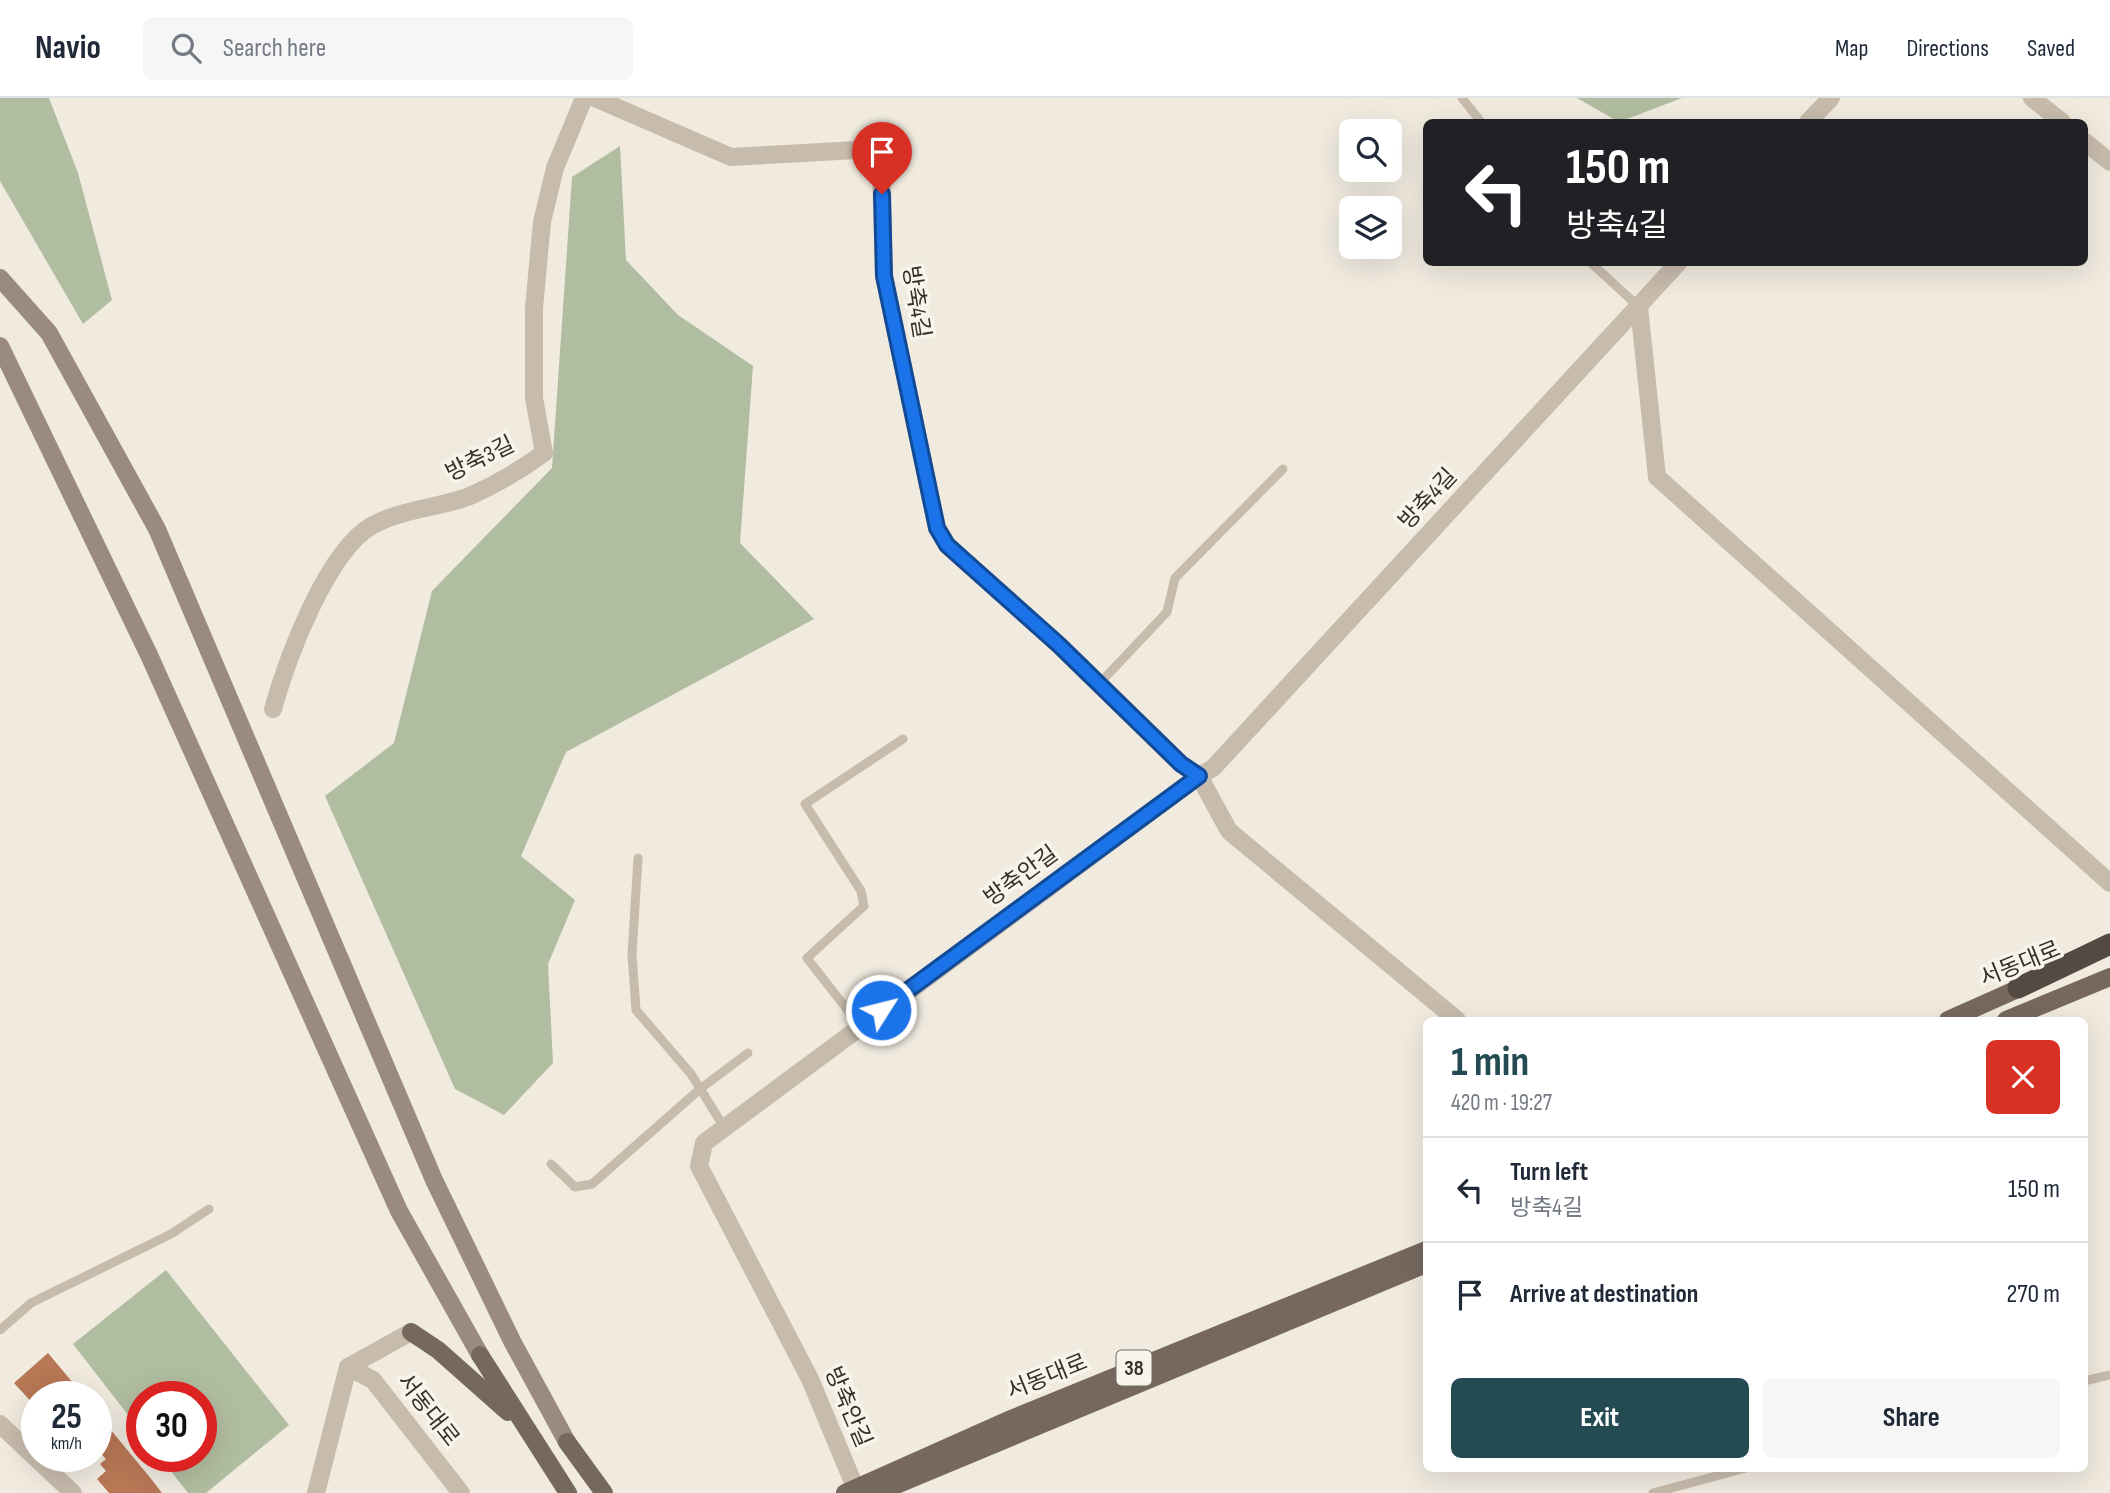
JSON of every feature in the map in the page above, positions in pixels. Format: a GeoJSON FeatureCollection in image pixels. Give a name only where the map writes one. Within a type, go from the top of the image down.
{"type":"FeatureCollection","features":[{"type":"Feature","properties":{"kind":"highway"},"geometry":{"type":"LineString","coordinates":[[2018,988],[2110,944]]}},
{"type":"Feature","properties":{"kind":"main road","name":"서동대로"},"geometry":{"type":"LineString","coordinates":[[1955,1017],[2018,988],[2110,955]]}},
{"type":"Feature","properties":{"kind":"main road","name":"서동대로"},"geometry":{"type":"LineString","coordinates":[[2013,1017],[2110,977]]}},
{"type":"Feature","properties":{"kind":"main road","name":"서동대로"},"geometry":{"type":"LineString","coordinates":[[850,1490],[1011,1419],[1423,1251]]}},
{"type":"Feature","properties":{"kind":"main road","name":"서동대로"},"geometry":{"type":"LineString","coordinates":[[877,1493],[1423,1265]]}},
{"type":"Feature","properties":{"kind":"main road"},"geometry":{"type":"LineString","coordinates":[[411,1332],[438,1350],[523,1425]]}},
{"type":"Feature","properties":{"kind":"main road"},"geometry":{"type":"LineString","coordinates":[[480,1355],[568,1493]]}},
{"type":"Feature","properties":{"kind":"main road"},"geometry":{"type":"LineString","coordinates":[[567,1442],[604,1493]]}},
{"type":"Feature","properties":{"kind":"street","name":"방축3길"},"geometry":{"type":"LineString","coordinates":[[273,709],[312,606],[349,543],[373,524],[470,496],[544,453],[534,398],[534,308],[542,222],[555,168],[584,98]]}},
{"type":"Feature","properties":{"kind":"street","name":"방축4길"},"geometry":{"type":"LineString","coordinates":[[596,98],[731,157],[875,149],[881,166],[884,276],[937,528],[947,545],[1099,684],[1181,764],[1206,772]]}},
{"type":"Feature","properties":{"kind":"street"},"geometry":{"type":"LineString","coordinates":[[1811,119],[1831,98]]}},
{"type":"Feature","properties":{"kind":"street"},"geometry":{"type":"LineString","coordinates":[[2032,98],[2058,119]]}},
{"type":"Feature","properties":{"kind":"street"},"geometry":{"type":"LineString","coordinates":[[2088,144],[2110,163]]}},
{"type":"Feature","properties":{"kind":"street","name":"방축4길"},"geometry":{"type":"LineString","coordinates":[[1206,772],[1675,266]]}},
{"type":"Feature","properties":{"kind":"street"},"geometry":{"type":"LineString","coordinates":[[0,278],[49,334],[157,529],[435,1180],[512,1341],[567,1442]]}},
{"type":"Feature","properties":{"kind":"street"},"geometry":{"type":"LineString","coordinates":[[1639,307],[1657,477],[2110,883]]}},
{"type":"Feature","properties":{"kind":"street"},"geometry":{"type":"LineString","coordinates":[[0,346],[149,655],[399,1211],[480,1355]]}},
{"type":"Feature","properties":{"kind":"street","name":"방축4길"},"geometry":{"type":"LineString","coordinates":[[1206,772],[1229,831],[1453,1017]]}},
{"type":"Feature","properties":{"kind":"street","name":"방축안길"},"geometry":{"type":"LineString","coordinates":[[850,1490],[788,1332],[699,1166],[704,1143],[1206,772]]}},
{"type":"Feature","properties":{"kind":"street"},"geometry":{"type":"LineString","coordinates":[[316,1493],[348,1367],[411,1332]]}},
{"type":"Feature","properties":{"kind":"street","name":"서동대로"},"geometry":{"type":"LineString","coordinates":[[348,1367],[373,1380],[461,1493]]}},
{"type":"Feature","properties":{"kind":"street"},"geometry":{"type":"LineString","coordinates":[[0,1424],[73,1493]]}},
{"type":"Feature","properties":{"kind":"lane"},"geometry":{"type":"LineString","coordinates":[[1462,98],[1479,119]]}},
{"type":"Feature","properties":{"kind":"lane"},"geometry":{"type":"LineString","coordinates":[[1594,266],[1639,307]]}},
{"type":"Feature","properties":{"kind":"lane"},"geometry":{"type":"LineString","coordinates":[[1099,684],[1167,612],[1175,578],[1283,469]]}},
{"type":"Feature","properties":{"kind":"lane"},"geometry":{"type":"LineString","coordinates":[[860,1026],[807,958],[864,906],[861,891],[806,803],[904,739]]}},
{"type":"Feature","properties":{"kind":"lane"},"geometry":{"type":"LineString","coordinates":[[638,858],[632,954],[636,1010],[700,1089],[724,1127]]}},
{"type":"Feature","properties":{"kind":"lane"},"geometry":{"type":"LineString","coordinates":[[551,1164],[575,1187],[592,1184],[700,1089],[748,1053]]}},
{"type":"Feature","properties":{"kind":"lane"},"geometry":{"type":"LineString","coordinates":[[0,1330],[30,1303],[171,1234],[208,1209]]}},
{"type":"Feature","properties":{"kind":"lane"},"geometry":{"type":"LineString","coordinates":[[2088,1380],[2110,1375]]}},
{"type":"Feature","properties":{"kind":"lane"},"geometry":{"type":"LineString","coordinates":[[1653,1493],[1731,1472]]}},
{"type":"Feature","properties":{"kind":"green space"},"geometry":{"type":"Polygon","coordinates":[[[0,98],[49,98],[78,173],[112,300],[83,324],[0,181],[0,98]]]}},
{"type":"Feature","properties":{"kind":"green space"},"geometry":{"type":"Polygon","coordinates":[[[1577,98],[1682,98],[1627,119],[1614,119],[1577,98]]]}},
{"type":"Feature","properties":{"kind":"green space"},"geometry":{"type":"Polygon","coordinates":[[[620,146],[626,260],[678,315],[753,366],[740,543],[814,619],[566,752],[521,856],[575,900],[548,964],[553,1063],[504,1115],[455,1089],[325,796],[394,743],[432,591],[552,468],[572,177],[620,146]]]}},
{"type":"Feature","properties":{"kind":"green space"},"geometry":{"type":"Polygon","coordinates":[[[166,1270],[289,1425],[206,1493],[188,1493],[172,1472],[217,1472],[217,1381],[126,1381],[126,1412],[112,1394],[112,1381],[102,1381],[73,1344],[166,1270]]]}},
{"type":"Feature","properties":{"kind":"building"},"geometry":{"type":"Polygon","coordinates":[[[48,1353],[71,1381],[21,1381],[21,1391],[14,1383],[48,1353]]]}},
{"type":"Feature","properties":{"kind":"building"},"geometry":{"type":"Polygon","coordinates":[[[112,1432],[126,1449],[126,1472],[145,1472],[162,1493],[109,1493],[97,1479],[105,1472],[112,1472],[112,1432]]]}},
{"type":"Feature","properties":{"kind":"route"},"geometry":{"type":"LineString","coordinates":[[881,1010],[1199,776],[1181,764],[1059,645],[947,545],[937,528],[884,276],[882,194]]}}]}
